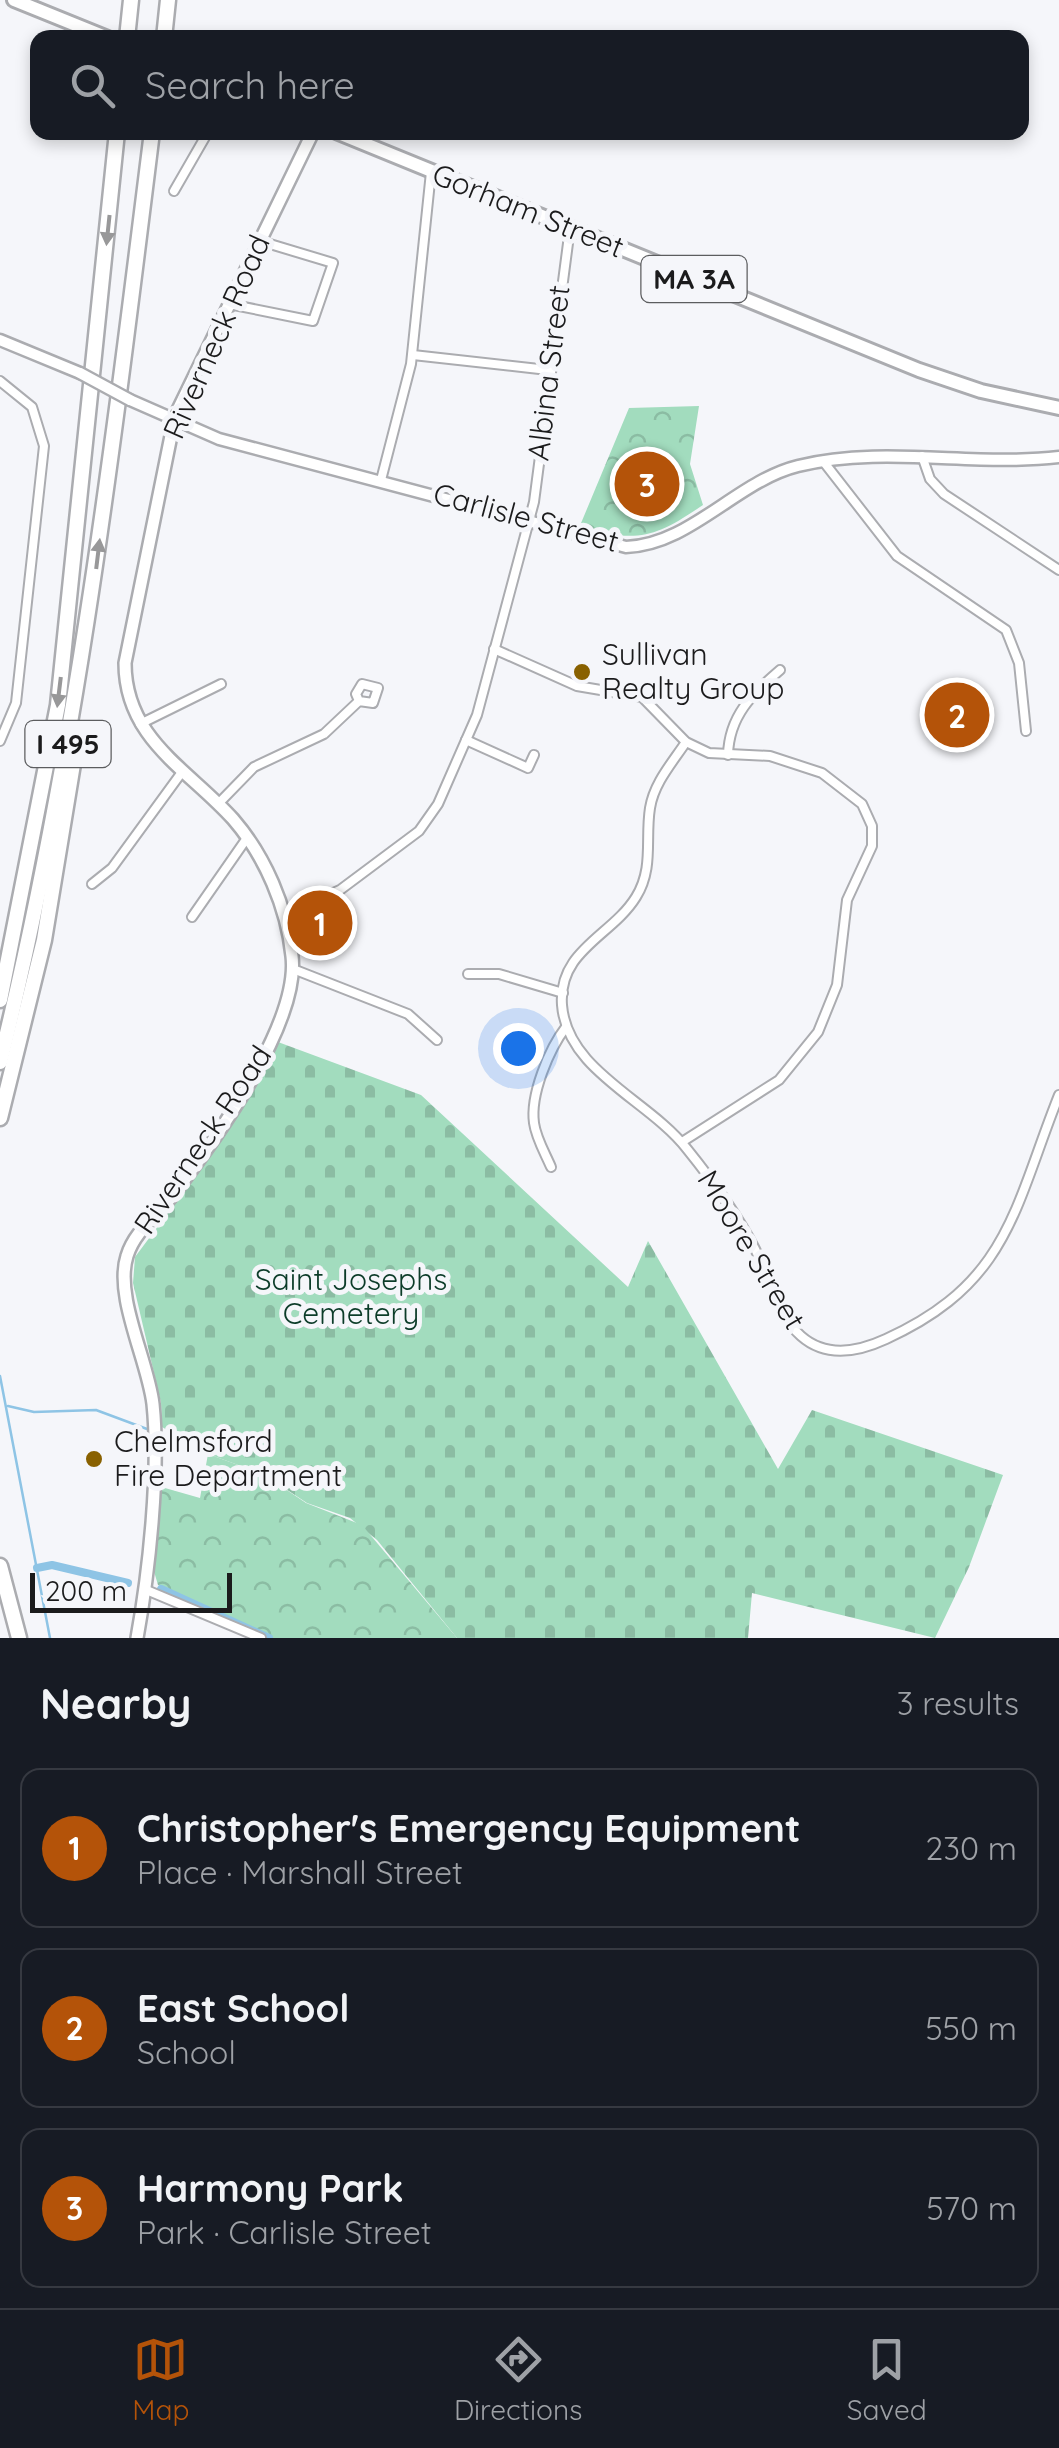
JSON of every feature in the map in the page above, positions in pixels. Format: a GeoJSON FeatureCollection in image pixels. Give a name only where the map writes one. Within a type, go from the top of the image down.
{"type":"FeatureCollection","features":[{"type":"Feature","properties":{"kind":"highway"},"geometry":{"type":"LineString","coordinates":[[128,30],[130,0]]}},
{"type":"Feature","properties":{"kind":"highway"},"geometry":{"type":"LineString","coordinates":[[165,30],[168,0]]}},
{"type":"Feature","properties":{"kind":"highway","name":"I 495"},"geometry":{"type":"LineString","coordinates":[[0,1000],[36,833],[74,571],[117,140]]}},
{"type":"Feature","properties":{"kind":"highway","name":"I 495"},"geometry":{"type":"LineString","coordinates":[[0,1062],[44,871],[91,606],[151,140]]}},
{"type":"Feature","properties":{"kind":"highway"},"geometry":{"type":"LineString","coordinates":[[0,1118],[58,872],[91,606]]}},
{"type":"Feature","properties":{"kind":"highway"},"geometry":{"type":"LineString","coordinates":[[0,961],[36,833]]}},
{"type":"Feature","properties":{"kind":"highway"},"geometry":{"type":"LineString","coordinates":[[0,1566],[19,1638]]}},
{"type":"Feature","properties":{"kind":"main road"},"geometry":{"type":"LineString","coordinates":[[14,0],[88,30]]}},
{"type":"Feature","properties":{"kind":"main road","name":"Riverneck Road"},"geometry":{"type":"LineString","coordinates":[[137,1638],[144,1589],[154,1419],[149,1380],[126,1291],[125,1260],[138,1235],[194,1164],[266,1052],[288,1003],[294,970],[283,916],[264,863],[218,804],[182,772],[140,724],[126,687],[125,663],[173,422],[309,140]]}},
{"type":"Feature","properties":{"kind":"main road","name":"Gorham Street"},"geometry":{"type":"LineString","coordinates":[[355,140],[919,370],[981,391],[1059,408]]}},
{"type":"Feature","properties":{"kind":"street"},"geometry":{"type":"LineString","coordinates":[[174,191],[203,140]]}},
{"type":"Feature","properties":{"kind":"street"},"geometry":{"type":"LineString","coordinates":[[381,480],[412,355],[431,172]]}},
{"type":"Feature","properties":{"kind":"street","name":"Albina Street"},"geometry":{"type":"LineString","coordinates":[[283,916],[340,890],[412,837],[434,811],[466,740],[483,699],[529,518],[570,228]]}},
{"type":"Feature","properties":{"kind":"street"},"geometry":{"type":"LineString","coordinates":[[228,304],[297,322],[318,317],[333,263],[260,241]]}},
{"type":"Feature","properties":{"kind":"street","name":"Carlisle Street"},"geometry":{"type":"LineString","coordinates":[[0,340],[80,373],[173,422],[219,440],[529,518],[607,544],[645,545],[672,534],[758,481],[823,460],[1059,457]]}},
{"type":"Feature","properties":{"kind":"street"},"geometry":{"type":"LineString","coordinates":[[412,355],[548,370]]}},
{"type":"Feature","properties":{"kind":"street"},"geometry":{"type":"LineString","coordinates":[[0,381],[32,407],[44,446],[16,704],[0,741]]}},
{"type":"Feature","properties":{"kind":"street"},"geometry":{"type":"LineString","coordinates":[[922,456],[930,479],[944,494],[1059,570]]}},
{"type":"Feature","properties":{"kind":"street"},"geometry":{"type":"LineString","coordinates":[[823,460],[898,556],[1006,630],[1019,663],[1026,731]]}},
{"type":"Feature","properties":{"kind":"street"},"geometry":{"type":"LineString","coordinates":[[494,648],[577,686],[642,697],[686,742],[709,753],[770,756],[800,764],[845,787],[862,804],[872,826],[872,846],[847,900],[837,985],[818,1032],[779,1080],[682,1142]]}},
{"type":"Feature","properties":{"kind":"street"},"geometry":{"type":"LineString","coordinates":[[728,754],[729,736],[738,714],[780,670]]}},
{"type":"Feature","properties":{"kind":"street"},"geometry":{"type":"LineString","coordinates":[[140,724],[221,684]]}},
{"type":"Feature","properties":{"kind":"street"},"geometry":{"type":"LineString","coordinates":[[218,804],[254,768],[324,734],[359,701]]}},
{"type":"Feature","properties":{"kind":"street"},"geometry":{"type":"LineString","coordinates":[[466,740],[528,768],[534,754]]}},
{"type":"Feature","properties":{"kind":"street","name":"Moore Street"},"geometry":{"type":"LineString","coordinates":[[686,742],[654,794],[650,858],[636,897],[578,952],[563,993],[566,1027],[575,1048],[590,1065],[644,1104],[682,1142],[754,1247],[783,1314],[802,1337],[846,1352],[896,1335],[938,1311],[965,1289],[993,1256],[1015,1219],[1059,1096]]}},
{"type":"Feature","properties":{"kind":"street"},"geometry":{"type":"LineString","coordinates":[[92,884],[112,868],[182,772]]}},
{"type":"Feature","properties":{"kind":"street"},"geometry":{"type":"LineString","coordinates":[[192,917],[247,838]]}},
{"type":"Feature","properties":{"kind":"street"},"geometry":{"type":"LineString","coordinates":[[294,970],[408,1014],[437,1040]]}},
{"type":"Feature","properties":{"kind":"street"},"geometry":{"type":"LineString","coordinates":[[468,974],[499,974],[563,993]]}},
{"type":"Feature","properties":{"kind":"street"},"geometry":{"type":"LineString","coordinates":[[551,1167],[534,1124],[534,1109],[547,1062],[566,1027]]}},
{"type":"Feature","properties":{"kind":"street"},"geometry":{"type":"LineString","coordinates":[[144,1589],[261,1638]]}},
{"type":"Feature","properties":{"kind":"green space"},"geometry":{"type":"Polygon","coordinates":[[[699,406],[690,464],[703,505],[671,525],[645,534],[617,535],[579,528],[629,408],[699,406]]]}},
{"type":"Feature","properties":{"kind":"green space","name":"Saint Josephs Cemetery"},"geometry":{"type":"Polygon","coordinates":[[[278,1042],[421,1095],[628,1287],[648,1241],[778,1469],[812,1410],[1003,1475],[969,1567],[935,1638],[752,1593],[748,1638],[457,1638],[377,1540],[350,1518],[307,1503],[263,1474],[208,1454],[162,1427],[161,1403],[133,1283],[135,1257],[197,1174],[278,1042]]]}},
{"type":"Feature","properties":{"kind":"green space"},"geometry":{"type":"Polygon","coordinates":[[[208,1454],[263,1474],[306,1503],[362,1525],[457,1638],[265,1638],[158,1585],[153,1568],[158,1486],[200,1498],[208,1454]]]}},
{"type":"Feature","properties":{"kind":"waterway"},"geometry":{"type":"LineString","coordinates":[[0,1376],[50,1638]]}},
{"type":"Feature","properties":{"kind":"waterway"},"geometry":{"type":"LineString","coordinates":[[8,1406],[34,1412],[96,1410],[147,1429]]}},
{"type":"Feature","properties":{"kind":"waterway"},"geometry":{"type":"LineString","coordinates":[[37,1568],[52,1565],[128,1583]]}},
{"type":"Feature","properties":{"kind":"waterway"},"geometry":{"type":"LineString","coordinates":[[161,1589],[269,1638]]}},
{"type":"Feature","properties":{"kind":"place","name":"Harmony Park"},"geometry":{"type":"Point","coordinates":[647,484]}},
{"type":"Feature","properties":{"kind":"place","name":"Sullivan Realty Group"},"geometry":{"type":"Point","coordinates":[582,672]}},
{"type":"Feature","properties":{"kind":"place","name":"East School"},"geometry":{"type":"Point","coordinates":[957,715]}},
{"type":"Feature","properties":{"kind":"place","name":"Christopher's Emergency Equipment"},"geometry":{"type":"Point","coordinates":[320,923]}},
{"type":"Feature","properties":{"kind":"place","name":"Chelmsford Fire Department"},"geometry":{"type":"Point","coordinates":[94,1459]}}]}
